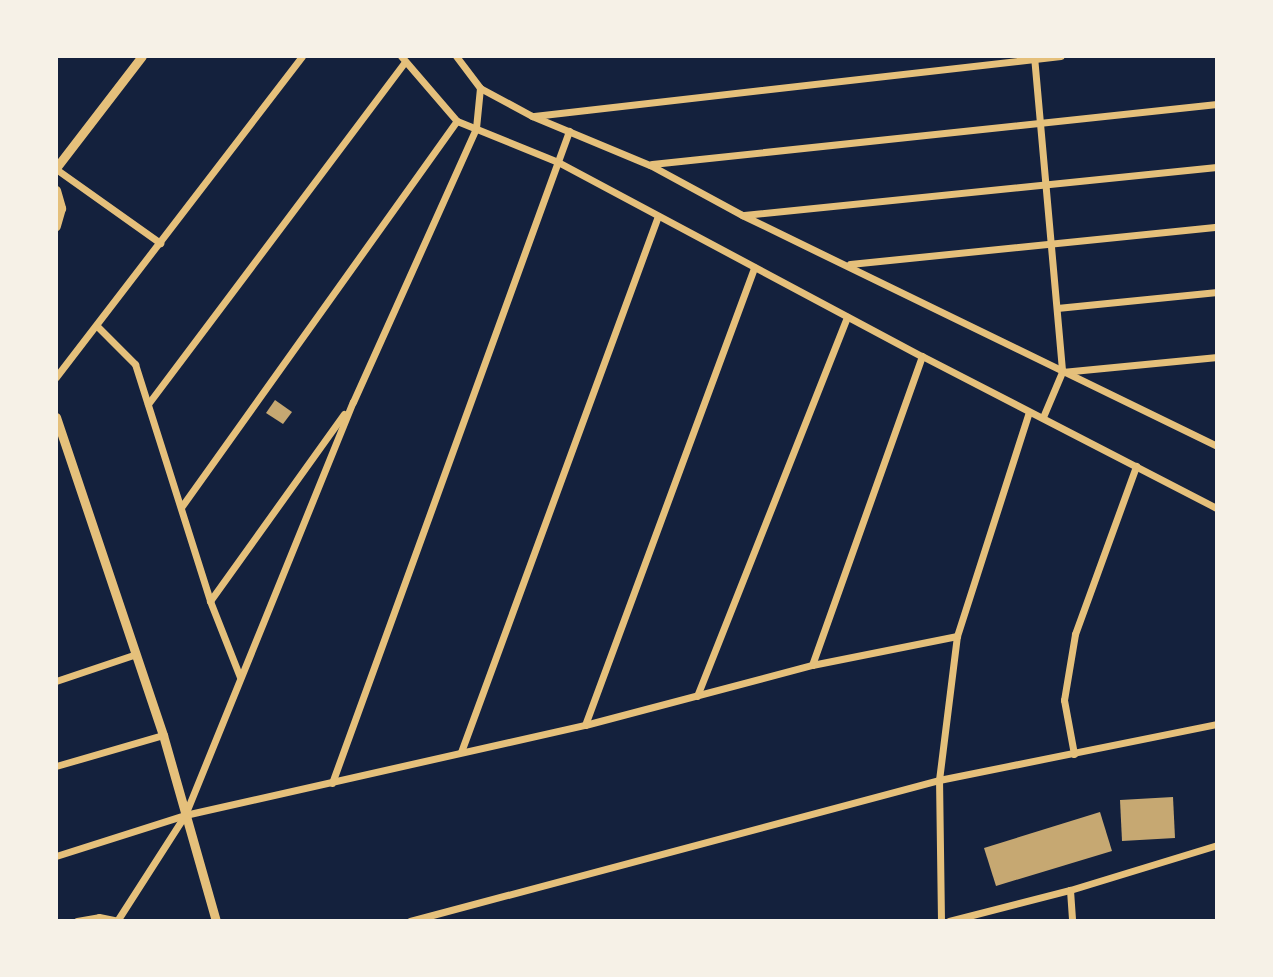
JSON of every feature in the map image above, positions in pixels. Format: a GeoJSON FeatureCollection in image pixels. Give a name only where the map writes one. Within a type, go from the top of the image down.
{"type":"FeatureCollection","features":[{"type":"Feature","properties":{"kind":"street"},"geometry":{"type":"LineString","coordinates":[[142,56],[56,168],[160,243]]}},
{"type":"Feature","properties":{"kind":"street"},"geometry":{"type":"LineString","coordinates":[[56,377],[302,56]]}},
{"type":"Feature","properties":{"kind":"street"},"geometry":{"type":"LineString","coordinates":[[456,56],[480,88],[532,116],[650,165],[742,215],[1217,446]]}},
{"type":"Feature","properties":{"kind":"street"},"geometry":{"type":"LineString","coordinates":[[532,116],[1061,56]]}},
{"type":"Feature","properties":{"kind":"street"},"geometry":{"type":"LineString","coordinates":[[1034,57],[1062,372],[1043,417]]}},
{"type":"Feature","properties":{"kind":"street"},"geometry":{"type":"LineString","coordinates":[[148,404],[403,59],[457,121],[558,162],[847,317],[1217,508]]}},
{"type":"Feature","properties":{"kind":"street"},"geometry":{"type":"LineString","coordinates":[[77,921],[88,917],[118,920],[185,815],[353,402],[476,128],[480,88]]}},
{"type":"Feature","properties":{"kind":"street"},"geometry":{"type":"LineString","coordinates":[[650,165],[1217,104]]}},
{"type":"Feature","properties":{"kind":"street"},"geometry":{"type":"LineString","coordinates":[[182,506],[457,121]]}},
{"type":"Feature","properties":{"kind":"street"},"geometry":{"type":"LineString","coordinates":[[332,783],[569,131]]}},
{"type":"Feature","properties":{"kind":"street"},"geometry":{"type":"LineString","coordinates":[[742,215],[1217,167]]}},
{"type":"Feature","properties":{"kind":"street"},"geometry":{"type":"LineString","coordinates":[[56,190],[61,208],[56,226]]}},
{"type":"Feature","properties":{"kind":"street"},"geometry":{"type":"LineString","coordinates":[[461,752],[658,216]]}},
{"type":"Feature","properties":{"kind":"street"},"geometry":{"type":"LineString","coordinates":[[848,264],[1217,227]]}},
{"type":"Feature","properties":{"kind":"street"},"geometry":{"type":"LineString","coordinates":[[585,725],[754,267]]}},
{"type":"Feature","properties":{"kind":"street"},"geometry":{"type":"LineString","coordinates":[[1057,308],[1217,292]]}},
{"type":"Feature","properties":{"kind":"street"},"geometry":{"type":"LineString","coordinates":[[697,696],[847,317]]}},
{"type":"Feature","properties":{"kind":"street"},"geometry":{"type":"LineString","coordinates":[[97,326],[135,364],[210,601],[240,677]]}},
{"type":"Feature","properties":{"kind":"street"},"geometry":{"type":"LineString","coordinates":[[812,665],[922,356]]}},
{"type":"Feature","properties":{"kind":"street"},"geometry":{"type":"LineString","coordinates":[[1062,372],[1217,357]]}},
{"type":"Feature","properties":{"kind":"street"},"geometry":{"type":"LineString","coordinates":[[210,601],[353,402]]}},
{"type":"Feature","properties":{"kind":"street"},"geometry":{"type":"LineString","coordinates":[[941,921],[939,780],[957,636],[1029,412]]}},
{"type":"Feature","properties":{"kind":"street"},"geometry":{"type":"LineString","coordinates":[[56,417],[163,735],[216,921]]}},
{"type":"Feature","properties":{"kind":"street"},"geometry":{"type":"LineString","coordinates":[[1074,754],[1064,700],[1075,634],[1136,466]]}},
{"type":"Feature","properties":{"kind":"street"},"geometry":{"type":"LineString","coordinates":[[56,856],[185,815],[585,725],[812,665],[957,636]]}},
{"type":"Feature","properties":{"kind":"street"},"geometry":{"type":"LineString","coordinates":[[56,681],[136,654]]}},
{"type":"Feature","properties":{"kind":"street"},"geometry":{"type":"LineString","coordinates":[[410,921],[939,780],[1217,724]]}},
{"type":"Feature","properties":{"kind":"street"},"geometry":{"type":"LineString","coordinates":[[56,766],[163,735]]}},
{"type":"Feature","properties":{"kind":"street"},"geometry":{"type":"LineString","coordinates":[[949,921],[1070,890],[1217,845]]}},
{"type":"Feature","properties":{"kind":"street"},"geometry":{"type":"LineString","coordinates":[[1070,890],[1072,921]]}},
{"type":"Feature","properties":{"kind":"building"},"geometry":{"type":"Polygon","coordinates":[[[275,400],[292,412],[283,424],[266,413],[275,400]]]}},
{"type":"Feature","properties":{"kind":"building"},"geometry":{"type":"Polygon","coordinates":[[[1173,797],[1175,838],[1122,841],[1120,800],[1173,797]]]}},
{"type":"Feature","properties":{"kind":"building"},"geometry":{"type":"Polygon","coordinates":[[[1100,812],[1112,851],[996,886],[984,848],[1100,812]]]}}]}
